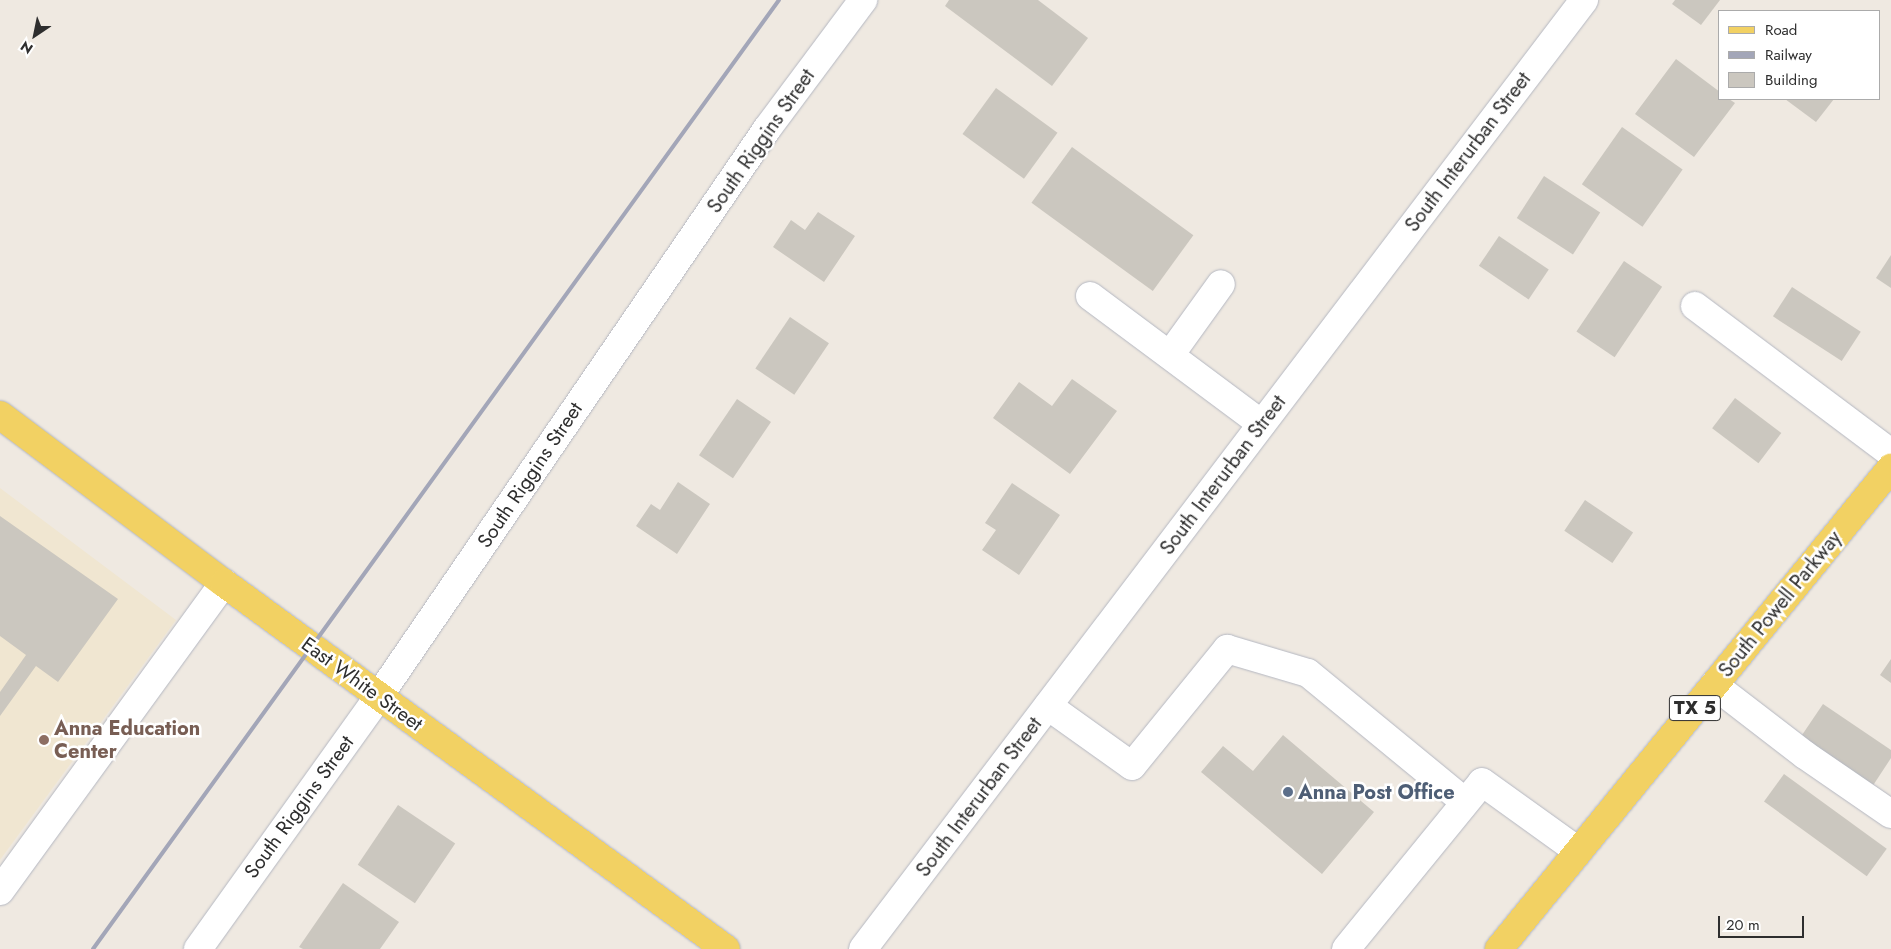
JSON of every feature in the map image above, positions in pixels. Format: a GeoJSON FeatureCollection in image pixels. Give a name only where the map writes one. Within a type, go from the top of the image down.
{"type":"FeatureCollection","features":[{"type":"Feature","properties":{"kind":"main road","name":"East White Street"},"geometry":{"type":"LineString","coordinates":[[0,415],[224,583],[726,949]]}},
{"type":"Feature","properties":{"kind":"main road","name":"South Powell Parkway"},"geometry":{"type":"LineString","coordinates":[[1499,949],[1891,468]]}},
{"type":"Feature","properties":{"kind":"street","name":"South Riggins Street"},"geometry":{"type":"LineString","coordinates":[[198,949],[379,696],[762,137],[862,0]]}},
{"type":"Feature","properties":{"kind":"street","name":"South Interurban Street"},"geometry":{"type":"LineString","coordinates":[[863,949],[1584,0]]}},
{"type":"Feature","properties":{"kind":"street"},"geometry":{"type":"LineString","coordinates":[[1170,355],[1221,284]]}},
{"type":"Feature","properties":{"kind":"street"},"geometry":{"type":"LineString","coordinates":[[1090,296],[1262,424]]}},
{"type":"Feature","properties":{"kind":"street"},"geometry":{"type":"LineString","coordinates":[[1695,306],[1891,453]]}},
{"type":"Feature","properties":{"kind":"street"},"geometry":{"type":"LineString","coordinates":[[0,891],[224,583]]}},
{"type":"Feature","properties":{"kind":"street"},"geometry":{"type":"LineString","coordinates":[[1048,706],[1132,766],[1227,649],[1308,673],[1465,802]]}},
{"type":"Feature","properties":{"kind":"street"},"geometry":{"type":"LineString","coordinates":[[1714,685],[1805,755],[1891,814]]}},
{"type":"Feature","properties":{"kind":"street"},"geometry":{"type":"LineString","coordinates":[[1346,949],[1482,782],[1578,851]]}},
{"type":"Feature","properties":{"kind":"shaded area","name":"Anna Education Center"},"geometry":{"type":"Polygon","coordinates":[[[0,488],[176,620],[0,860],[0,488]]]}},
{"type":"Feature","properties":{"kind":"building"},"geometry":{"type":"Polygon","coordinates":[[[949,0],[1038,0],[1088,38],[1052,86],[945,6],[949,0]]]}},
{"type":"Feature","properties":{"kind":"building"},"geometry":{"type":"Polygon","coordinates":[[[1675,0],[1720,0],[1701,25],[1672,4],[1675,0]]]}},
{"type":"Feature","properties":{"kind":"building"},"geometry":{"type":"Polygon","coordinates":[[[1676,59],[1718,90],[1718,100],[1730,100],[1735,103],[1694,157],[1635,114],[1676,59]]]}},
{"type":"Feature","properties":{"kind":"building"},"geometry":{"type":"Polygon","coordinates":[[[996,88],[1057,133],[1024,179],[962,134],[996,88]]]}},
{"type":"Feature","properties":{"kind":"building"},"geometry":{"type":"Polygon","coordinates":[[[1786,100],[1833,100],[1816,122],[1786,100]]]}},
{"type":"Feature","properties":{"kind":"building"},"geometry":{"type":"Polygon","coordinates":[[[1622,127],[1683,169],[1642,227],[1582,184],[1622,127]]]}},
{"type":"Feature","properties":{"kind":"building"},"geometry":{"type":"Polygon","coordinates":[[[1072,147],[1193,235],[1153,291],[1031,203],[1072,147]]]}},
{"type":"Feature","properties":{"kind":"building"},"geometry":{"type":"Polygon","coordinates":[[[1544,176],[1600,212],[1573,254],[1517,218],[1544,176]]]}},
{"type":"Feature","properties":{"kind":"building"},"geometry":{"type":"Polygon","coordinates":[[[818,212],[855,236],[824,282],[773,247],[791,220],[805,230],[818,212]]]}},
{"type":"Feature","properties":{"kind":"building"},"geometry":{"type":"Polygon","coordinates":[[[1499,236],[1549,270],[1529,299],[1479,266],[1499,236]]]}},
{"type":"Feature","properties":{"kind":"building"},"geometry":{"type":"Polygon","coordinates":[[[1891,255],[1891,288],[1876,278],[1891,255]]]}},
{"type":"Feature","properties":{"kind":"building"},"geometry":{"type":"Polygon","coordinates":[[[1624,261],[1662,287],[1615,357],[1576,331],[1624,261]]]}},
{"type":"Feature","properties":{"kind":"building"},"geometry":{"type":"Polygon","coordinates":[[[1792,287],[1861,332],[1842,361],[1773,316],[1792,287]]]}},
{"type":"Feature","properties":{"kind":"building"},"geometry":{"type":"Polygon","coordinates":[[[790,317],[829,343],[794,395],[755,368],[790,317]]]}},
{"type":"Feature","properties":{"kind":"building"},"geometry":{"type":"Polygon","coordinates":[[[1072,379],[1117,411],[1070,474],[993,418],[1019,382],[1052,406],[1072,379]]]}},
{"type":"Feature","properties":{"kind":"building"},"geometry":{"type":"Polygon","coordinates":[[[1735,398],[1781,433],[1758,463],[1712,428],[1735,398]]]}},
{"type":"Feature","properties":{"kind":"building"},"geometry":{"type":"Polygon","coordinates":[[[737,399],[771,422],[733,478],[699,455],[737,399]]]}},
{"type":"Feature","properties":{"kind":"building"},"geometry":{"type":"Polygon","coordinates":[[[678,482],[710,504],[677,554],[636,526],[651,504],[660,510],[678,482]]]}},
{"type":"Feature","properties":{"kind":"building"},"geometry":{"type":"Polygon","coordinates":[[[1012,483],[1060,515],[1019,575],[982,550],[996,530],[985,523],[1012,483]]]}},
{"type":"Feature","properties":{"kind":"building"},"geometry":{"type":"Polygon","coordinates":[[[1585,500],[1633,532],[1612,563],[1564,531],[1585,500]]]}},
{"type":"Feature","properties":{"kind":"building"},"geometry":{"type":"Polygon","coordinates":[[[0,516],[118,599],[58,682],[36,666],[0,716],[0,692],[26,655],[0,636],[0,516]]]}},
{"type":"Feature","properties":{"kind":"building"},"geometry":{"type":"Polygon","coordinates":[[[1891,659],[1891,683],[1880,675],[1891,659]]]}},
{"type":"Feature","properties":{"kind":"building"},"geometry":{"type":"Polygon","coordinates":[[[1823,704],[1891,750],[1891,758],[1872,787],[1800,738],[1823,704]]]}},
{"type":"Feature","properties":{"kind":"building","name":"Anna Post Office"},"geometry":{"type":"Polygon","coordinates":[[[1283,735],[1374,812],[1322,874],[1201,772],[1223,746],[1253,771],[1283,735]]]}},
{"type":"Feature","properties":{"kind":"building"},"geometry":{"type":"Polygon","coordinates":[[[1784,774],[1887,849],[1867,876],[1764,802],[1784,774]]]}},
{"type":"Feature","properties":{"kind":"building"},"geometry":{"type":"Polygon","coordinates":[[[398,805],[455,844],[415,903],[358,865],[398,805]]]}},
{"type":"Feature","properties":{"kind":"building"},"geometry":{"type":"Polygon","coordinates":[[[343,883],[399,922],[380,949],[303,949],[299,947],[343,883]]]}},
{"type":"Feature","properties":{"kind":"railway"},"geometry":{"type":"LineString","coordinates":[[93,949],[779,0]]}},
{"type":"Feature","properties":{"kind":"place","name":"Anna Education Center"},"geometry":{"type":"Point","coordinates":[44,740]}},
{"type":"Feature","properties":{"kind":"place","name":"Anna Post Office"},"geometry":{"type":"Point","coordinates":[1288,792]}}]}
